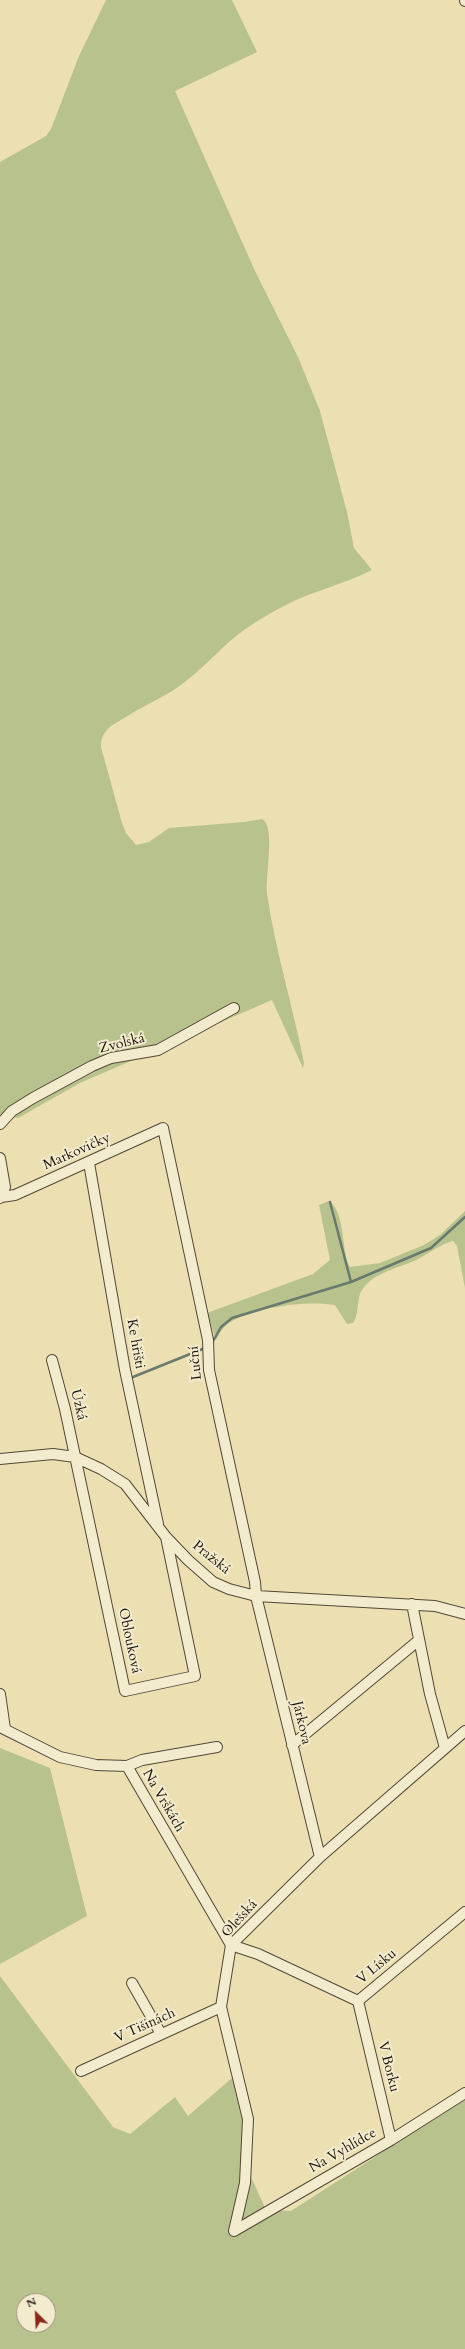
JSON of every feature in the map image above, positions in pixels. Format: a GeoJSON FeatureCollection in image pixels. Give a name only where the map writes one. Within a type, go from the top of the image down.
{"type":"FeatureCollection","features":[{"type":"Feature","properties":{"kind":"street","name":"Zvolská"},"geometry":{"type":"LineString","coordinates":[[0,1124],[12,1111],[92,1066],[112,1058],[158,1050],[234,1008]]}},
{"type":"Feature","properties":{"kind":"street","name":"Markovičky"},"geometry":{"type":"LineString","coordinates":[[0,1198],[15,1195],[89,1163],[163,1128]]}},
{"type":"Feature","properties":{"kind":"street","name":"Luční"},"geometry":{"type":"LineString","coordinates":[[163,1128],[208,1340],[209,1370],[255,1582],[256,1596]]}},
{"type":"Feature","properties":{"kind":"street"},"geometry":{"type":"LineString","coordinates":[[0,1158],[5,1187],[0,1198]]}},
{"type":"Feature","properties":{"kind":"street","name":"Ke hřišti"},"geometry":{"type":"LineString","coordinates":[[89,1163],[125,1370],[159,1528]]}},
{"type":"Feature","properties":{"kind":"street","name":"Úzká"},"geometry":{"type":"LineString","coordinates":[[52,1360],[75,1458]]}},
{"type":"Feature","properties":{"kind":"street","name":"Pražská"},"geometry":{"type":"LineString","coordinates":[[0,1459],[54,1454],[75,1458],[101,1469],[125,1484],[166,1537],[188,1560],[214,1582],[229,1589],[256,1596],[435,1606],[465,1614]]}},
{"type":"Feature","properties":{"kind":"street","name":"Oblouková"},"geometry":{"type":"LineString","coordinates":[[75,1458],[125,1691],[195,1676],[166,1537]]}},
{"type":"Feature","properties":{"kind":"street","name":"Járkova"},"geometry":{"type":"LineString","coordinates":[[256,1596],[320,1857]]}},
{"type":"Feature","properties":{"kind":"street"},"geometry":{"type":"LineString","coordinates":[[412,1604],[430,1694],[445,1748]]}},
{"type":"Feature","properties":{"kind":"street"},"geometry":{"type":"LineString","coordinates":[[292,1745],[419,1640]]}},
{"type":"Feature","properties":{"kind":"street"},"geometry":{"type":"LineString","coordinates":[[0,1694],[2,1728]]}},
{"type":"Feature","properties":{"kind":"street","name":"Na Vrškách"},"geometry":{"type":"LineString","coordinates":[[2,1728],[60,1757],[96,1765],[127,1766],[231,1945]]}},
{"type":"Feature","properties":{"kind":"street","name":"Olešská"},"geometry":{"type":"LineString","coordinates":[[234,2231],[245,2183],[248,2119],[221,2007],[231,1945],[320,1857],[465,1731]]}},
{"type":"Feature","properties":{"kind":"street"},"geometry":{"type":"LineString","coordinates":[[127,1766],[142,1760],[217,1747]]}},
{"type":"Feature","properties":{"kind":"street","name":"V Lísku"},"geometry":{"type":"LineString","coordinates":[[231,1945],[258,1954],[358,2001],[465,1912]]}},
{"type":"Feature","properties":{"kind":"street"},"geometry":{"type":"LineString","coordinates":[[132,1983],[161,2034]]}},
{"type":"Feature","properties":{"kind":"street","name":"V Borku"},"geometry":{"type":"LineString","coordinates":[[358,2001],[392,2140]]}},
{"type":"Feature","properties":{"kind":"street","name":"V Tišinách"},"geometry":{"type":"LineString","coordinates":[[81,2071],[221,2007]]}},
{"type":"Feature","properties":{"kind":"street","name":"Na Vyhlídce"},"geometry":{"type":"LineString","coordinates":[[234,2231],[392,2140],[465,2093]]}},
{"type":"Feature","properties":{"kind":"green space"},"geometry":{"type":"Polygon","coordinates":[[[106,0],[232,0],[257,52],[175,91],[255,271],[298,357],[320,411],[347,512],[354,548],[372,570],[350,580],[293,601],[254,623],[229,642],[197,672],[179,686],[112,725],[103,736],[101,747],[122,823],[126,833],[136,845],[149,842],[169,828],[244,822],[262,819],[266,824],[269,841],[267,893],[270,914],[295,1020],[304,1063],[303,1068],[272,1000],[80,1083],[18,1118],[0,1114],[0,162],[46,136],[51,129],[79,56],[106,0]]]}},
{"type":"Feature","properties":{"kind":"green space"},"geometry":{"type":"Polygon","coordinates":[[[329,1201],[334,1206],[341,1223],[345,1252],[350,1267],[380,1263],[424,1245],[440,1235],[465,1211],[465,1288],[457,1246],[453,1241],[370,1281],[360,1294],[357,1314],[353,1323],[347,1324],[335,1305],[310,1303],[295,1304],[266,1309],[239,1317],[225,1326],[216,1340],[207,1313],[313,1274],[330,1260],[319,1205],[329,1201]]]}},
{"type":"Feature","properties":{"kind":"green space"},"geometry":{"type":"Polygon","coordinates":[[[0,1748],[50,1768],[87,1916],[0,1964],[0,1748]]]}},
{"type":"Feature","properties":{"kind":"green space"},"geometry":{"type":"Polygon","coordinates":[[[0,1976],[113,2127],[130,2134],[175,2097],[188,2116],[232,2078],[246,2120],[241,2168],[252,2179],[266,2210],[291,2211],[465,2099],[465,2349],[0,2349],[0,1976]]]}},
{"type":"Feature","properties":{"kind":"waterway"},"geometry":{"type":"LineString","coordinates":[[330,1202],[351,1282]]}},
{"type":"Feature","properties":{"kind":"waterway"},"geometry":{"type":"LineString","coordinates":[[212,1343],[221,1327],[232,1318],[351,1282],[431,1248],[465,1217]]}},
{"type":"Feature","properties":{"kind":"waterway"},"geometry":{"type":"LineString","coordinates":[[133,1377],[205,1348]]}}]}
